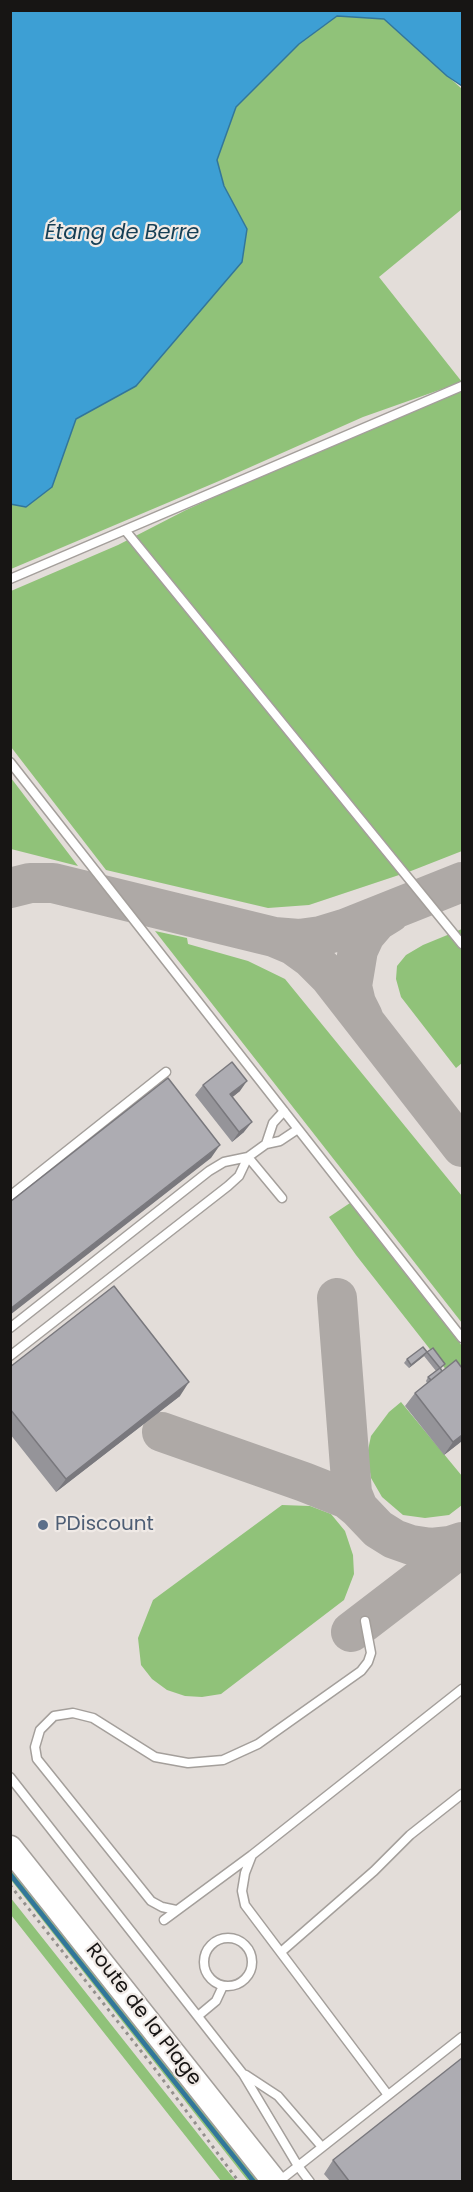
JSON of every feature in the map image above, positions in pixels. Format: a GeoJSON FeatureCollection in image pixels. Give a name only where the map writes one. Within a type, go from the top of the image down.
{"type":"FeatureCollection","features":[{"type":"Feature","properties":{"kind":"street","name":"Route de la Plage"},"geometry":{"type":"LineString","coordinates":[[10,1848],[277,2181]]}},
{"type":"Feature","properties":{"kind":"lane"},"geometry":{"type":"LineString","coordinates":[[10,579],[462,386]]}},
{"type":"Feature","properties":{"kind":"lane"},"geometry":{"type":"LineString","coordinates":[[125,530],[462,944]]}},
{"type":"Feature","properties":{"kind":"lane"},"geometry":{"type":"LineString","coordinates":[[10,762],[462,1338]]}},
{"type":"Feature","properties":{"kind":"lane"},"geometry":{"type":"LineString","coordinates":[[10,1196],[166,1072]]}},
{"type":"Feature","properties":{"kind":"lane"},"geometry":{"type":"LineString","coordinates":[[266,1144],[273,1123],[284,1111]]}},
{"type":"Feature","properties":{"kind":"lane"},"geometry":{"type":"LineString","coordinates":[[10,1328],[209,1171],[224,1162],[248,1157],[266,1144],[280,1141],[298,1129]]}},
{"type":"Feature","properties":{"kind":"lane"},"geometry":{"type":"LineString","coordinates":[[248,1157],[282,1198]]}},
{"type":"Feature","properties":{"kind":"lane"},"geometry":{"type":"LineString","coordinates":[[10,1356],[228,1186],[239,1176],[248,1157]]}},
{"type":"Feature","properties":{"kind":"lane"},"geometry":{"type":"LineString","coordinates":[[176,1910],[162,1907],[151,1900],[37,1759],[35,1747],[40,1730],[54,1716],[73,1713],[93,1718],[155,1757],[188,1763],[224,1760],[258,1744],[361,1671],[371,1653],[365,1622]]}},
{"type":"Feature","properties":{"kind":"lane"},"geometry":{"type":"LineString","coordinates":[[164,1920],[462,1689]]}},
{"type":"Feature","properties":{"kind":"lane"},"geometry":{"type":"LineString","coordinates":[[10,1777],[243,2074],[298,2166],[310,2181]]}},
{"type":"Feature","properties":{"kind":"lane"},"geometry":{"type":"LineString","coordinates":[[281,1952],[374,1871],[410,1835],[462,1794]]}},
{"type":"Feature","properties":{"kind":"lane"},"geometry":{"type":"LineString","coordinates":[[252,1854],[245,1873],[242,1891],[245,1905],[388,2095]]}},
{"type":"Feature","properties":{"kind":"lane"},"geometry":{"type":"LineString","coordinates":[[222,1939],[238,1940],[249,1951],[252,1966],[245,1979],[231,1986],[223,1986],[216,1983],[206,1971],[205,1955],[209,1948],[222,1939]]}},
{"type":"Feature","properties":{"kind":"lane"},"geometry":{"type":"LineString","coordinates":[[198,2016],[216,2001],[223,1986]]}},
{"type":"Feature","properties":{"kind":"lane"},"geometry":{"type":"LineString","coordinates":[[277,2181],[462,2037]]}},
{"type":"Feature","properties":{"kind":"lane"},"geometry":{"type":"LineString","coordinates":[[243,2074],[278,2096],[322,2147]]}},
{"type":"Feature","properties":{"kind":"path"},"geometry":{"type":"LineString","coordinates":[[10,1885],[152,2065],[239,2181]]}},
{"type":"Feature","properties":{"kind":"green space"},"geometry":{"type":"Polygon","coordinates":[[[337,16],[384,19],[462,89],[462,209],[379,277],[462,382],[363,417],[11,569],[11,504],[26,507],[51,487],[76,419],[136,386],[247,229],[224,186],[217,160],[236,107],[301,42],[337,16]]]}},
{"type":"Feature","properties":{"kind":"green space"},"geometry":{"type":"Polygon","coordinates":[[[462,391],[462,851],[411,871],[309,905],[268,908],[106,870],[11,747],[11,591],[118,545],[186,510],[298,459],[462,391]]]}},
{"type":"Feature","properties":{"kind":"green space"},"geometry":{"type":"Polygon","coordinates":[[[11,778],[78,866],[11,849],[11,778]]]}},
{"type":"Feature","properties":{"kind":"green space"},"geometry":{"type":"Polygon","coordinates":[[[462,929],[462,1063],[456,1068],[401,997],[396,979],[397,966],[406,955],[423,945],[462,929]]]}},
{"type":"Feature","properties":{"kind":"green space"},"geometry":{"type":"Polygon","coordinates":[[[155,931],[187,938],[188,944],[248,961],[285,979],[462,1196],[462,1323],[155,931]]]}},
{"type":"Feature","properties":{"kind":"green space"},"geometry":{"type":"Polygon","coordinates":[[[350,1203],[462,1346],[462,1390],[329,1217],[350,1203]]]}},
{"type":"Feature","properties":{"kind":"green space"},"geometry":{"type":"Polygon","coordinates":[[[401,1402],[462,1476],[462,1505],[449,1515],[425,1518],[403,1515],[382,1497],[371,1478],[367,1455],[371,1436],[389,1412],[401,1402]]]}},
{"type":"Feature","properties":{"kind":"green space"},"geometry":{"type":"Polygon","coordinates":[[[282,1505],[310,1506],[331,1514],[345,1531],[353,1555],[354,1574],[344,1600],[221,1694],[202,1697],[185,1696],[167,1690],[152,1679],[141,1665],[138,1638],[153,1600],[282,1505]]]}},
{"type":"Feature","properties":{"kind":"green space"},"geometry":{"type":"Polygon","coordinates":[[[10,1861],[264,2181],[248,2181],[11,1880],[10,1861]]]}},
{"type":"Feature","properties":{"kind":"green space"},"geometry":{"type":"Polygon","coordinates":[[[10,1897],[236,2181],[221,2181],[11,1915],[10,1897]]]}},
{"type":"Feature","properties":{"kind":"water","name":"Étang de Berre"},"geometry":{"type":"Polygon","coordinates":[[[11,10],[462,11],[462,86],[447,76],[384,19],[337,16],[299,44],[236,107],[217,160],[224,186],[247,229],[242,262],[136,386],[76,419],[52,487],[26,507],[10,504],[11,10]]]}},
{"type":"Feature","properties":{"kind":"building"},"geometry":{"type":"Polygon","coordinates":[[[232,1062],[247,1081],[230,1094],[252,1122],[239,1132],[203,1085],[232,1062]]]}},
{"type":"Feature","properties":{"kind":"building"},"geometry":{"type":"Polygon","coordinates":[[[168,1078],[220,1145],[10,1309],[10,1202],[168,1078]]]}},
{"type":"Feature","properties":{"kind":"building"},"geometry":{"type":"Polygon","coordinates":[[[114,1286],[189,1382],[66,1479],[10,1409],[10,1367],[114,1286]]]}},
{"type":"Feature","properties":{"kind":"building"},"geometry":{"type":"Polygon","coordinates":[[[423,1347],[427,1352],[411,1365],[407,1359],[423,1347]]]}},
{"type":"Feature","properties":{"kind":"building"},"geometry":{"type":"Polygon","coordinates":[[[433,1348],[445,1364],[440,1368],[427,1352],[433,1348]]]}},
{"type":"Feature","properties":{"kind":"building"},"geometry":{"type":"Polygon","coordinates":[[[456,1360],[462,1368],[462,1435],[453,1442],[415,1393],[456,1360]]]}},
{"type":"Feature","properties":{"kind":"building"},"geometry":{"type":"Polygon","coordinates":[[[440,1368],[442,1371],[431,1380],[428,1377],[440,1368]]]}},
{"type":"Feature","properties":{"kind":"building"},"geometry":{"type":"Polygon","coordinates":[[[462,2058],[462,2181],[349,2181],[333,2160],[462,2058]]]}},
{"type":"Feature","properties":{"kind":"waterway"},"geometry":{"type":"LineString","coordinates":[[10,1874],[254,2182]]}},
{"type":"Feature","properties":{"kind":"taxiway"},"geometry":{"type":"LineString","coordinates":[[274,937],[299,939],[321,936],[462,882]]}},
{"type":"Feature","properties":{"kind":"taxiway"},"geometry":{"type":"LineString","coordinates":[[10,888],[30,883],[53,883],[274,937],[293,945],[311,958],[329,976],[462,1147]]}},
{"type":"Feature","properties":{"kind":"taxiway"},"geometry":{"type":"LineString","coordinates":[[363,1017],[356,1003],[352,986],[358,950],[365,935],[377,921],[390,913]]}},
{"type":"Feature","properties":{"kind":"taxiway"},"geometry":{"type":"LineString","coordinates":[[337,1298],[352,1493],[358,1508],[378,1529],[394,1539],[411,1545],[431,1548],[462,1542]]}},
{"type":"Feature","properties":{"kind":"taxiway"},"geometry":{"type":"LineString","coordinates":[[162,1432],[304,1482],[347,1499],[358,1508]]}},
{"type":"Feature","properties":{"kind":"taxiway"},"geometry":{"type":"LineString","coordinates":[[351,1632],[462,1547]]}},
{"type":"Feature","properties":{"kind":"place","name":"PDiscount"},"geometry":{"type":"Point","coordinates":[43,1525]}}]}
